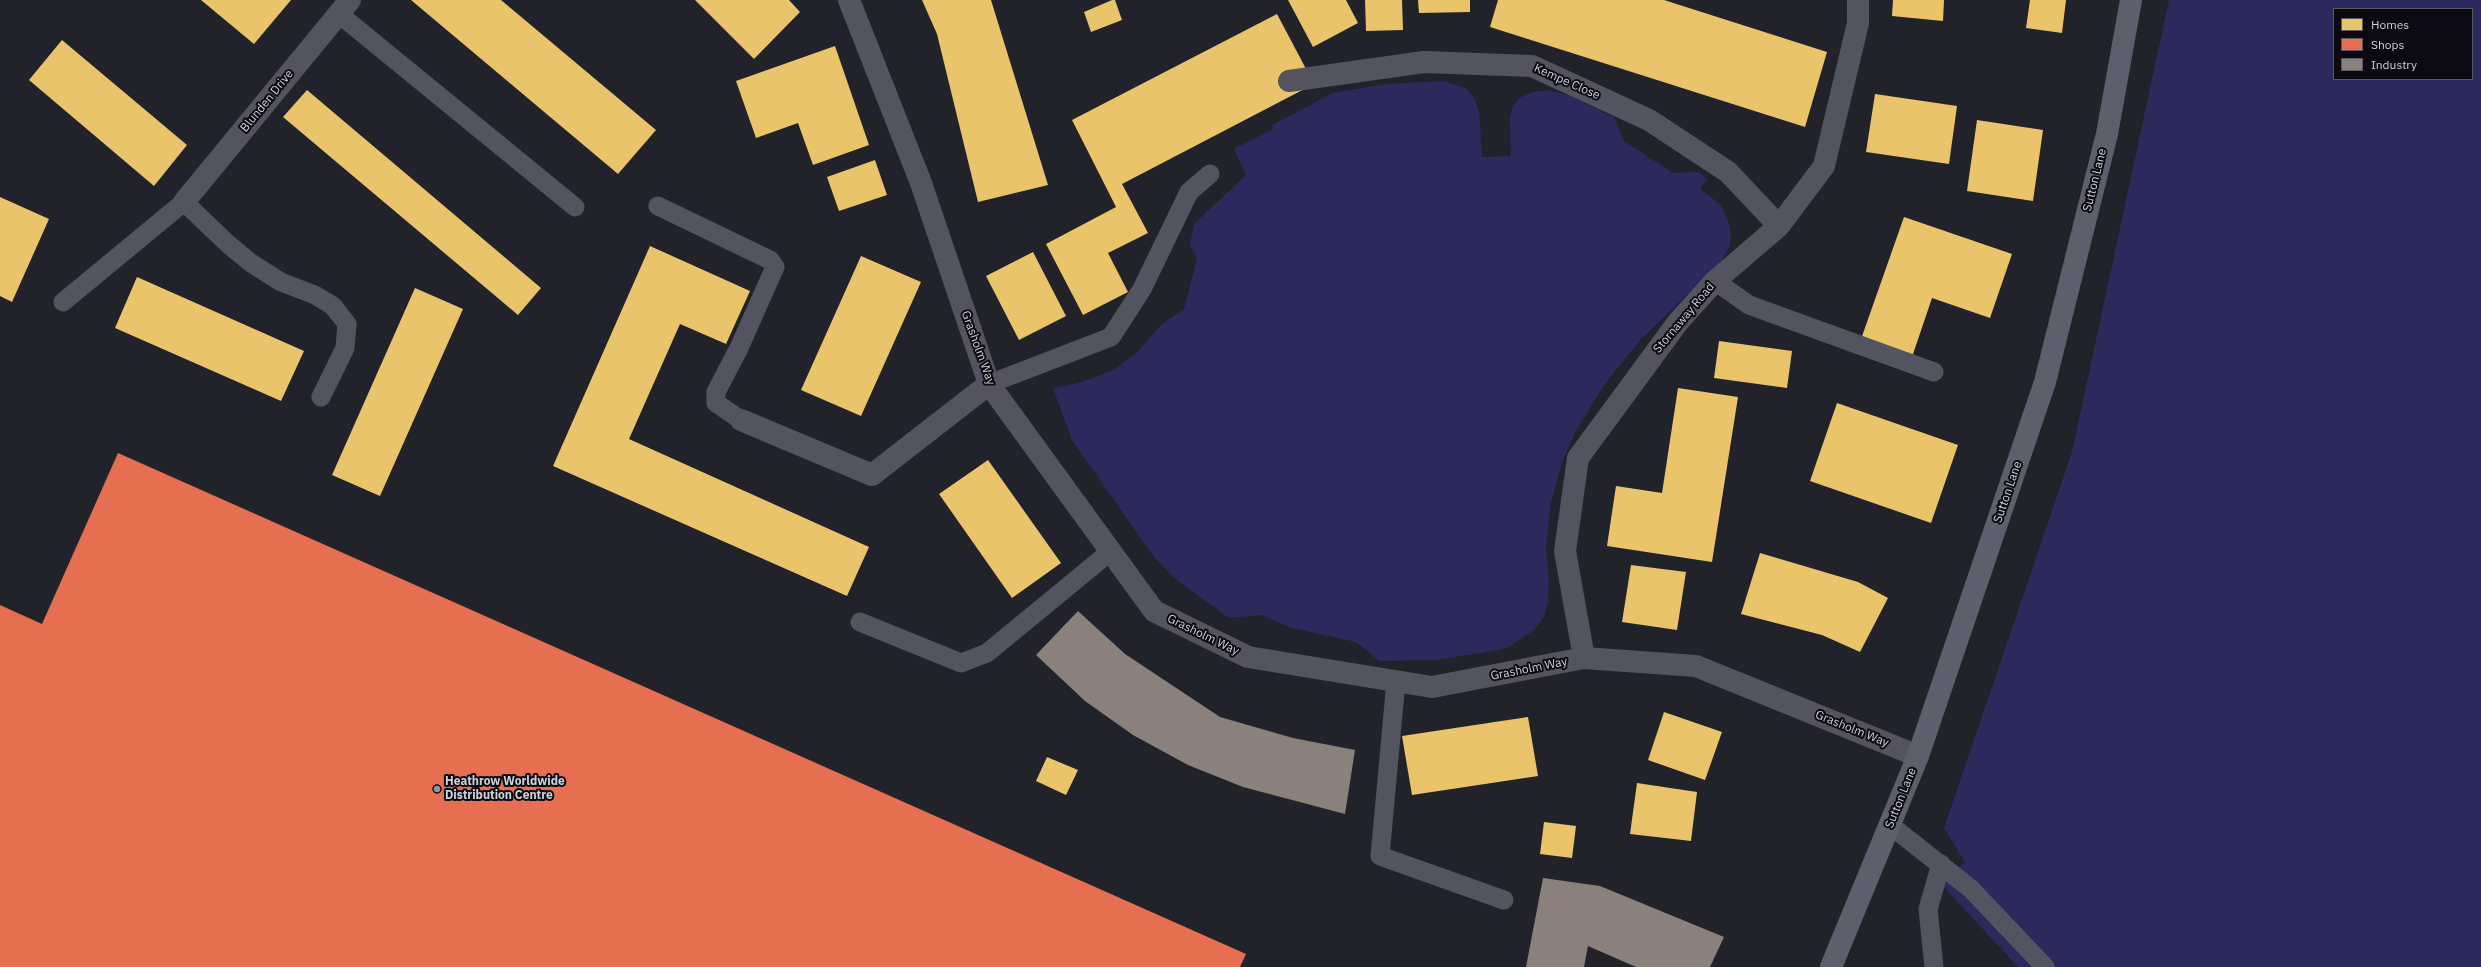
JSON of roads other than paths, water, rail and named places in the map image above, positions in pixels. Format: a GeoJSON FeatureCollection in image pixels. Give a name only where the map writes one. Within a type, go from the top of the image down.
{"type":"FeatureCollection","features":[{"type":"Feature","properties":{"kind":"street","name":"Grasholm Way"},"geometry":{"type":"LineString","coordinates":[[849,0],[921,183],[989,384],[1154,611],[1248,657],[1432,687],[1584,658],[1696,666],[1918,756]]}},
{"type":"Feature","properties":{"kind":"street","name":"Stornaway Road"},"geometry":{"type":"LineString","coordinates":[[1584,658],[1565,551],[1578,458],[1678,322],[1715,281],[1780,226],[1824,166],[1858,23],[1858,0]]}},
{"type":"Feature","properties":{"kind":"street","name":"Sutton Lane"},"geometry":{"type":"LineString","coordinates":[[1831,967],[1918,756],[2045,382],[2107,134],[2131,0]]}},
{"type":"Feature","properties":{"kind":"street","name":"Blunden Drive"},"geometry":{"type":"LineString","coordinates":[[184,202],[344,7]]}},
{"type":"Feature","properties":{"kind":"street","name":"Kempe Close"},"geometry":{"type":"LineString","coordinates":[[1289,81],[1424,62],[1532,66],[1649,120],[1728,172],[1780,226]]}},
{"type":"Feature","properties":{"kind":"street"},"geometry":{"type":"LineString","coordinates":[[741,420],[872,475],[989,384]]}},
{"type":"Feature","properties":{"kind":"lane"},"geometry":{"type":"LineString","coordinates":[[344,7],[575,207]]}},
{"type":"Feature","properties":{"kind":"lane"},"geometry":{"type":"LineString","coordinates":[[989,384],[1111,337],[1142,289],[1189,192],[1210,174]]}},
{"type":"Feature","properties":{"kind":"lane"},"geometry":{"type":"LineString","coordinates":[[63,302],[184,202],[228,244],[252,263],[281,282],[315,295],[333,306],[347,324],[344,348],[322,397]]}},
{"type":"Feature","properties":{"kind":"lane"},"geometry":{"type":"LineString","coordinates":[[658,206],[770,260],[775,267],[739,348],[716,392],[716,403],[741,420]]}},
{"type":"Feature","properties":{"kind":"lane"},"geometry":{"type":"LineString","coordinates":[[1715,281],[1749,305],[1934,372]]}},
{"type":"Feature","properties":{"kind":"lane"},"geometry":{"type":"LineString","coordinates":[[860,622],[962,663],[987,653],[1111,551]]}},
{"type":"Feature","properties":{"kind":"lane"},"geometry":{"type":"LineString","coordinates":[[1396,681],[1380,856],[1504,900]]}},
{"type":"Feature","properties":{"kind":"lane"},"geometry":{"type":"LineString","coordinates":[[1890,825],[1971,889],[2044,967]]}},
{"type":"Feature","properties":{"kind":"lane"},"geometry":{"type":"LineString","coordinates":[[1934,967],[1928,910],[1941,864]]}},
{"type":"Feature","properties":{"kind":"place","name":"Heathrow Worldwide Distribution Centre"},"geometry":{"type":"Point","coordinates":[437,789]}}]}
